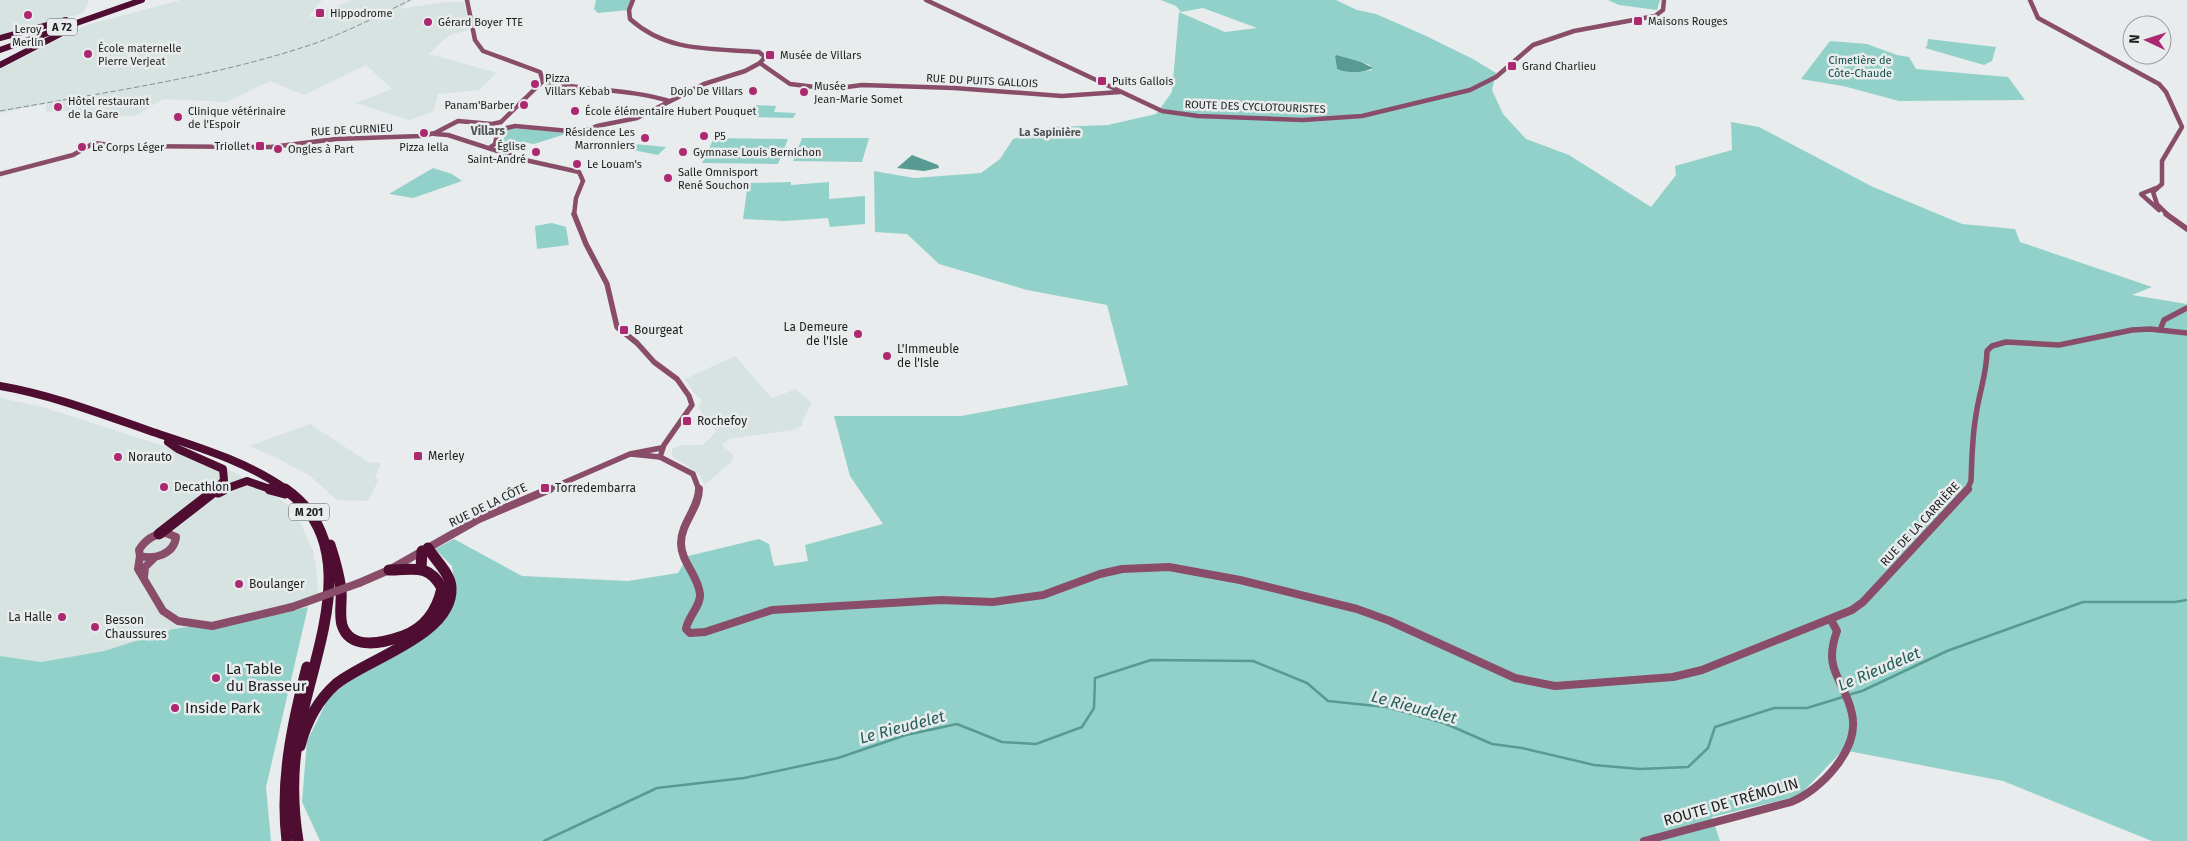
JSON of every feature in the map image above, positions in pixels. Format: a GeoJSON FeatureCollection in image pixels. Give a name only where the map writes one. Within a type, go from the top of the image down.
{"type":"FeatureCollection","features":[{"type":"Feature","properties":{"kind":"highway","name":"A 72"},"geometry":{"type":"LineString","coordinates":[[0,48],[132,0]]}},
{"type":"Feature","properties":{"kind":"highway","name":"A 72"},"geometry":{"type":"LineString","coordinates":[[0,48],[142,0]]}},
{"type":"Feature","properties":{"kind":"highway"},"geometry":{"type":"LineString","coordinates":[[0,65],[59,34],[124,6]]}},
{"type":"Feature","properties":{"kind":"highway"},"geometry":{"type":"LineString","coordinates":[[0,38],[95,12]]}},
{"type":"Feature","properties":{"kind":"highway","name":"M 201"},"geometry":{"type":"LineString","coordinates":[[0,386],[70,402],[252,470],[282,486],[306,508],[316,523],[325,543],[328,560],[329,596],[326,618],[298,728],[292,788],[298,841]]}},
{"type":"Feature","properties":{"kind":"highway","name":"M 201"},"geometry":{"type":"LineString","coordinates":[[0,391],[48,400],[236,467],[285,493],[310,522],[320,540],[326,576],[321,618],[290,730],[284,785],[287,841]]}},
{"type":"Feature","properties":{"kind":"highway"},"geometry":{"type":"LineString","coordinates":[[159,534],[214,491],[225,477],[224,469],[168,442]]}},
{"type":"Feature","properties":{"kind":"highway"},"geometry":{"type":"LineString","coordinates":[[252,470],[265,473],[288,486],[307,504],[322,526],[336,566],[341,592],[342,624],[349,636],[356,641],[371,644],[392,640],[424,625],[434,614],[439,604],[442,588],[432,573],[421,568],[389,570]]}},
{"type":"Feature","properties":{"kind":"highway"},"geometry":{"type":"LineString","coordinates":[[174,534],[178,523],[229,486],[242,481],[255,481],[285,493]]}},
{"type":"Feature","properties":{"kind":"highway"},"geometry":{"type":"LineString","coordinates":[[292,788],[303,735],[313,713],[324,698],[349,674],[427,630],[441,616],[447,606],[450,598],[450,582],[425,550],[420,560],[421,568]]}},
{"type":"Feature","properties":{"kind":"street"},"geometry":{"type":"LineString","coordinates":[[467,0],[475,40],[484,51],[540,72],[543,81]]}},
{"type":"Feature","properties":{"kind":"street","name":"RUE DU PUITS GALLOIS"},"geometry":{"type":"LineString","coordinates":[[633,0],[629,10],[630,19],[654,38],[697,48],[759,52],[764,54],[765,57],[760,63],[790,84],[832,89],[862,86],[954,88],[1062,96],[1115,94],[1120,92]]}},
{"type":"Feature","properties":{"kind":"street","name":"ROUTE DES CYCLOTOURISTES"},"geometry":{"type":"LineString","coordinates":[[926,0],[1162,111],[1178,115],[1303,120],[1342,119],[1436,100],[1470,90],[1496,77],[1531,46],[1574,31],[1647,18],[1661,12],[1664,0]]}},
{"type":"Feature","properties":{"kind":"street"},"geometry":{"type":"LineString","coordinates":[[2030,0],[2038,18],[2100,50],[2159,84],[2166,92],[2182,127],[2162,161],[2162,184],[2140,194],[2187,229]]}},
{"type":"Feature","properties":{"kind":"street"},"geometry":{"type":"LineString","coordinates":[[501,122],[507,126],[580,132],[587,128],[637,118],[704,84],[745,72],[760,63]]}},
{"type":"Feature","properties":{"kind":"street"},"geometry":{"type":"LineString","coordinates":[[543,81],[560,86],[633,92],[669,101]]}},
{"type":"Feature","properties":{"kind":"street"},"geometry":{"type":"LineString","coordinates":[[432,134],[458,121],[492,124],[501,122],[543,81]]}},
{"type":"Feature","properties":{"kind":"street"},"geometry":{"type":"LineString","coordinates":[[492,124],[497,133],[495,144],[500,151]]}},
{"type":"Feature","properties":{"kind":"street"},"geometry":{"type":"LineString","coordinates":[[497,133],[507,126]]}},
{"type":"Feature","properties":{"kind":"street"},"geometry":{"type":"LineString","coordinates":[[442,130],[448,135]]}},
{"type":"Feature","properties":{"kind":"street"},"geometry":{"type":"LineString","coordinates":[[432,134],[448,135],[537,163],[579,172],[583,181],[575,203],[576,222],[607,284],[617,327],[637,343],[654,362],[677,379],[689,396],[692,405],[689,413],[661,448],[660,457],[664,461],[689,472],[696,478],[699,488],[698,498],[684,528],[681,545],[688,567],[699,587],[700,597],[688,618],[686,629],[696,634],[772,610],[941,600],[993,602],[1043,595],[1100,574],[1149,566],[1191,569],[1357,609],[1390,621],[1515,678],[1555,686],[1673,677],[1702,670],[1831,620]]}},
{"type":"Feature","properties":{"kind":"street","name":"RUE DE CURNIEU"},"geometry":{"type":"LineString","coordinates":[[0,174],[82,152],[94,143],[246,148],[336,139],[400,138],[432,134]]}},
{"type":"Feature","properties":{"kind":"street"},"geometry":{"type":"LineString","coordinates":[[489,148],[495,144]]}},
{"type":"Feature","properties":{"kind":"street"},"geometry":{"type":"LineString","coordinates":[[2156,188],[2153,192],[2153,197],[2169,216]]}},
{"type":"Feature","properties":{"kind":"street"},"geometry":{"type":"LineString","coordinates":[[2160,330],[2164,320],[2187,308]]}},
{"type":"Feature","properties":{"kind":"street","name":"RUE DE LA CARRIÈRE"},"geometry":{"type":"LineString","coordinates":[[1831,620],[1852,610],[1863,602],[1967,491],[1971,481],[1979,395],[1988,351],[1991,346],[2006,342],[2046,345],[2075,344],[2134,330],[2187,333]]}},
{"type":"Feature","properties":{"kind":"street","name":"RUE DE LA CÔTE"},"geometry":{"type":"LineString","coordinates":[[144,577],[163,611],[173,618],[193,624],[212,626],[258,616],[360,583],[389,570],[480,518],[630,454],[661,448]]}},
{"type":"Feature","properties":{"kind":"street","name":"RUE DE LA CÔTE"},"geometry":{"type":"LineString","coordinates":[[630,454],[660,457]]}},
{"type":"Feature","properties":{"kind":"street"},"geometry":{"type":"LineString","coordinates":[[159,534],[174,534],[176,540],[172,548],[154,558],[146,567],[144,577],[138,569],[139,550],[143,542],[159,534]]}},
{"type":"Feature","properties":{"kind":"street"},"geometry":{"type":"LineString","coordinates":[[140,556],[154,558]]}},
{"type":"Feature","properties":{"kind":"street","name":"ROUTE DE TRÉMOLIN"},"geometry":{"type":"LineString","coordinates":[[1644,841],[1791,802],[1814,792],[1828,778],[1844,753],[1853,732],[1848,700],[1832,664],[1832,645],[1837,631],[1831,620]]}},
{"type":"Feature","properties":{"kind":"shaded area"},"geometry":{"type":"Polygon","coordinates":[[[0,0],[89,0],[83,13],[0,36],[0,0]]]}},
{"type":"Feature","properties":{"kind":"shaded area"},"geometry":{"type":"Polygon","coordinates":[[[181,0],[322,0],[308,18],[352,0],[413,0],[399,9],[446,2],[464,2],[469,30],[449,35],[429,54],[497,73],[479,90],[438,94],[433,112],[409,120],[355,103],[392,89],[366,65],[304,95],[270,81],[227,102],[163,99],[135,116],[72,115],[66,111],[46,112],[46,104],[0,113],[0,69],[87,25],[181,0]]]}},
{"type":"Feature","properties":{"kind":"shaded area"},"geometry":{"type":"Polygon","coordinates":[[[1335,56],[1361,62],[1373,68],[1355,72],[1341,71],[1337,69],[1335,56]]]}},
{"type":"Feature","properties":{"kind":"shaded area"},"geometry":{"type":"Polygon","coordinates":[[[912,155],[938,165],[939,168],[924,171],[897,168],[912,155]]]}},
{"type":"Feature","properties":{"kind":"shaded area"},"geometry":{"type":"Polygon","coordinates":[[[735,356],[772,398],[796,389],[812,403],[802,421],[803,425],[793,430],[729,439],[722,445],[733,455],[732,461],[705,485],[699,474],[672,456],[672,449],[682,445],[703,445],[716,432],[698,407],[702,400],[694,393],[685,379],[735,356]]]}},
{"type":"Feature","properties":{"kind":"shaded area"},"geometry":{"type":"Polygon","coordinates":[[[0,398],[39,406],[161,445],[228,469],[269,491],[290,507],[302,526],[313,551],[318,593],[308,607],[270,616],[173,629],[104,651],[41,662],[0,656],[0,398]]]}},
{"type":"Feature","properties":{"kind":"shaded area"},"geometry":{"type":"Polygon","coordinates":[[[310,424],[368,462],[381,463],[375,478],[379,479],[368,501],[337,500],[310,476],[279,459],[249,446],[310,424]]]}},
{"type":"Feature","properties":{"kind":"green space"},"geometry":{"type":"Polygon","coordinates":[[[596,0],[633,0],[629,10],[598,13],[594,9],[596,0]]]}},
{"type":"Feature","properties":{"kind":"green space"},"geometry":{"type":"Polygon","coordinates":[[[1161,0],[1336,0],[1357,10],[1376,14],[1473,59],[1496,73],[1492,90],[1503,114],[1526,139],[1569,155],[1651,207],[1676,175],[1675,166],[1732,150],[1731,122],[1759,127],[1873,187],[1962,224],[2015,229],[2020,242],[2152,287],[2132,295],[2187,304],[2187,841],[2152,841],[2003,781],[1843,750],[1799,796],[1712,817],[1720,841],[320,841],[302,802],[307,741],[328,699],[356,673],[446,616],[456,593],[452,566],[435,549],[454,539],[522,576],[628,581],[678,573],[688,556],[759,539],[769,544],[774,566],[808,561],[805,545],[883,524],[850,476],[834,416],[961,416],[1128,385],[1107,305],[1027,290],[939,264],[907,234],[875,232],[874,171],[914,178],[981,173],[1000,159],[1013,139],[1051,127],[1108,125],[1156,114],[1172,92],[1179,12],[1225,32],[1257,28],[1203,8],[1181,12],[1176,6],[1161,0]],[[1335,56],[1337,69],[1341,71],[1372,70],[1370,65],[1335,56]]]}},
{"type":"Feature","properties":{"kind":"green space"},"geometry":{"type":"Polygon","coordinates":[[[1608,0],[1660,0],[1657,10],[1619,5],[1608,0]]]}},
{"type":"Feature","properties":{"kind":"green space"},"geometry":{"type":"Polygon","coordinates":[[[1928,39],[1996,47],[1992,61],[1984,65],[1925,48],[1928,39]]]}},
{"type":"Feature","properties":{"kind":"green space","name":"Cimetière de Côte-Chaude"},"geometry":{"type":"Polygon","coordinates":[[[1830,41],[1867,44],[1897,55],[1909,57],[1916,69],[2008,77],[2025,100],[1899,101],[1843,86],[1801,79],[1830,41]]]}},
{"type":"Feature","properties":{"kind":"green space"},"geometry":{"type":"Polygon","coordinates":[[[754,105],[776,106],[774,112],[796,113],[793,118],[748,117],[754,105]]]}},
{"type":"Feature","properties":{"kind":"green space"},"geometry":{"type":"Polygon","coordinates":[[[509,128],[569,133],[534,144],[523,142],[508,151],[503,149],[498,142],[504,138],[509,128]]]}},
{"type":"Feature","properties":{"kind":"green space"},"geometry":{"type":"Polygon","coordinates":[[[714,138],[788,139],[778,164],[702,163],[714,138]]]}},
{"type":"Feature","properties":{"kind":"green space"},"geometry":{"type":"Polygon","coordinates":[[[802,138],[869,138],[862,162],[793,161],[802,138]]]}},
{"type":"Feature","properties":{"kind":"green space"},"geometry":{"type":"Polygon","coordinates":[[[634,144],[666,147],[658,155],[628,149],[634,144]]]}},
{"type":"Feature","properties":{"kind":"green space"},"geometry":{"type":"Polygon","coordinates":[[[433,168],[452,174],[462,181],[413,198],[389,194],[433,168]]]}},
{"type":"Feature","properties":{"kind":"green space"},"geometry":{"type":"Polygon","coordinates":[[[791,182],[791,185],[829,182],[829,199],[865,196],[865,224],[830,227],[828,218],[784,221],[743,219],[748,183],[791,182]]]}},
{"type":"Feature","properties":{"kind":"green space"},"geometry":{"type":"Polygon","coordinates":[[[552,223],[566,227],[569,245],[537,249],[535,226],[552,223]]]}},
{"type":"Feature","properties":{"kind":"green space"},"geometry":{"type":"Polygon","coordinates":[[[308,607],[266,787],[271,841],[0,841],[0,656],[41,662],[104,651],[173,629],[270,616],[308,607]]]}},
{"type":"Feature","properties":{"kind":"waterway","name":"Le Rieudelet"},"geometry":{"type":"LineString","coordinates":[[1848,695],[1862,691],[1947,651],[2083,602],[2175,602],[2187,600]]}},
{"type":"Feature","properties":{"kind":"waterway","name":"Le Rieudelet"},"geometry":{"type":"LineString","coordinates":[[544,841],[657,788],[744,778],[838,758],[906,735],[957,724],[1002,742],[1036,744],[1082,727],[1094,708],[1095,678],[1151,660],[1253,661],[1307,683],[1328,701],[1386,707],[1444,723],[1492,744],[1522,748],[1594,765],[1640,769],[1688,767],[1708,748],[1715,727],[1774,708],[1807,708],[1843,697]]}},
{"type":"Feature","properties":{"kind":"railway"},"geometry":{"type":"LineString","coordinates":[[0,111],[158,83],[275,56],[338,34],[410,0]]}},
{"type":"Feature","properties":{"kind":"place","name":"Hippodrome"},"geometry":{"type":"Point","coordinates":[320,13]}},
{"type":"Feature","properties":{"kind":"place","name":"Leroy Merlin"},"geometry":{"type":"Point","coordinates":[28,15]}},
{"type":"Feature","properties":{"kind":"place","name":"Maisons Rouges"},"geometry":{"type":"Point","coordinates":[1638,21]}},
{"type":"Feature","properties":{"kind":"place","name":"Gérard Boyer TTE"},"geometry":{"type":"Point","coordinates":[428,22]}},
{"type":"Feature","properties":{"kind":"place","name":"École maternelle Pierre Verjeat"},"geometry":{"type":"Point","coordinates":[88,54]}},
{"type":"Feature","properties":{"kind":"place","name":"Musée de Villars"},"geometry":{"type":"Point","coordinates":[770,55]}},
{"type":"Feature","properties":{"kind":"place","name":"Grand Charlieu"},"geometry":{"type":"Point","coordinates":[1512,66]}},
{"type":"Feature","properties":{"kind":"place","name":"Puits Gallois"},"geometry":{"type":"Point","coordinates":[1102,81]}},
{"type":"Feature","properties":{"kind":"place","name":"Pizza Villars Kebab"},"geometry":{"type":"Point","coordinates":[535,84]}},
{"type":"Feature","properties":{"kind":"place","name":"Dojo De Villars"},"geometry":{"type":"Point","coordinates":[753,91]}},
{"type":"Feature","properties":{"kind":"place","name":"Musée Jean-Marie Somet"},"geometry":{"type":"Point","coordinates":[804,92]}},
{"type":"Feature","properties":{"kind":"place","name":"Panam'Barber"},"geometry":{"type":"Point","coordinates":[524,105]}},
{"type":"Feature","properties":{"kind":"place","name":"Hôtel restaurant de la Gare"},"geometry":{"type":"Point","coordinates":[58,107]}},
{"type":"Feature","properties":{"kind":"place","name":"École élémentaire Hubert Pouquet"},"geometry":{"type":"Point","coordinates":[575,111]}},
{"type":"Feature","properties":{"kind":"place","name":"Clinique vétérinaire de l'Espoir"},"geometry":{"type":"Point","coordinates":[178,117]}},
{"type":"Feature","properties":{"kind":"place","name":"Pizza Iella"},"geometry":{"type":"Point","coordinates":[424,133]}},
{"type":"Feature","properties":{"kind":"place","name":"P5"},"geometry":{"type":"Point","coordinates":[704,136]}},
{"type":"Feature","properties":{"kind":"place","name":"Résidence Les Marronniers"},"geometry":{"type":"Point","coordinates":[645,138]}},
{"type":"Feature","properties":{"kind":"place","name":"Triollet"},"geometry":{"type":"Point","coordinates":[260,146]}},
{"type":"Feature","properties":{"kind":"place","name":"Le Corps Léger"},"geometry":{"type":"Point","coordinates":[82,147]}},
{"type":"Feature","properties":{"kind":"place","name":"Ongles à Part"},"geometry":{"type":"Point","coordinates":[278,149]}},
{"type":"Feature","properties":{"kind":"place","name":"Église Saint-André"},"geometry":{"type":"Point","coordinates":[536,152]}},
{"type":"Feature","properties":{"kind":"place","name":"Gymnase Louis Bernichon"},"geometry":{"type":"Point","coordinates":[683,152]}},
{"type":"Feature","properties":{"kind":"place","name":"Le Louam's"},"geometry":{"type":"Point","coordinates":[577,164]}},
{"type":"Feature","properties":{"kind":"place","name":"Salle Omnisport René Souchon"},"geometry":{"type":"Point","coordinates":[668,178]}},
{"type":"Feature","properties":{"kind":"place","name":"Bourgeat"},"geometry":{"type":"Point","coordinates":[624,330]}},
{"type":"Feature","properties":{"kind":"place","name":"La Demeure de l'Isle"},"geometry":{"type":"Point","coordinates":[858,334]}},
{"type":"Feature","properties":{"kind":"place","name":"L'Immeuble de l'Isle"},"geometry":{"type":"Point","coordinates":[887,356]}},
{"type":"Feature","properties":{"kind":"place","name":"Rochefoy"},"geometry":{"type":"Point","coordinates":[687,421]}},
{"type":"Feature","properties":{"kind":"place","name":"Merley"},"geometry":{"type":"Point","coordinates":[418,456]}},
{"type":"Feature","properties":{"kind":"place","name":"Norauto"},"geometry":{"type":"Point","coordinates":[118,457]}},
{"type":"Feature","properties":{"kind":"place","name":"Decathlon"},"geometry":{"type":"Point","coordinates":[164,487]}},
{"type":"Feature","properties":{"kind":"place","name":"Torredembarra"},"geometry":{"type":"Point","coordinates":[545,488]}},
{"type":"Feature","properties":{"kind":"place","name":"Boulanger"},"geometry":{"type":"Point","coordinates":[239,584]}},
{"type":"Feature","properties":{"kind":"place","name":"La Halle"},"geometry":{"type":"Point","coordinates":[62,617]}},
{"type":"Feature","properties":{"kind":"place","name":"Besson Chaussures"},"geometry":{"type":"Point","coordinates":[95,627]}},
{"type":"Feature","properties":{"kind":"place","name":"La Table du Brasseur"},"geometry":{"type":"Point","coordinates":[216,678]}},
{"type":"Feature","properties":{"kind":"place","name":"Inside Park"},"geometry":{"type":"Point","coordinates":[175,708]}},
{"type":"Feature","properties":{"kind":"district","name":"Villars"},"geometry":{"type":"Point","coordinates":[488,131]}},
{"type":"Feature","properties":{"kind":"district","name":"La Sapinière"},"geometry":{"type":"Point","coordinates":[1050,132]}}]}
